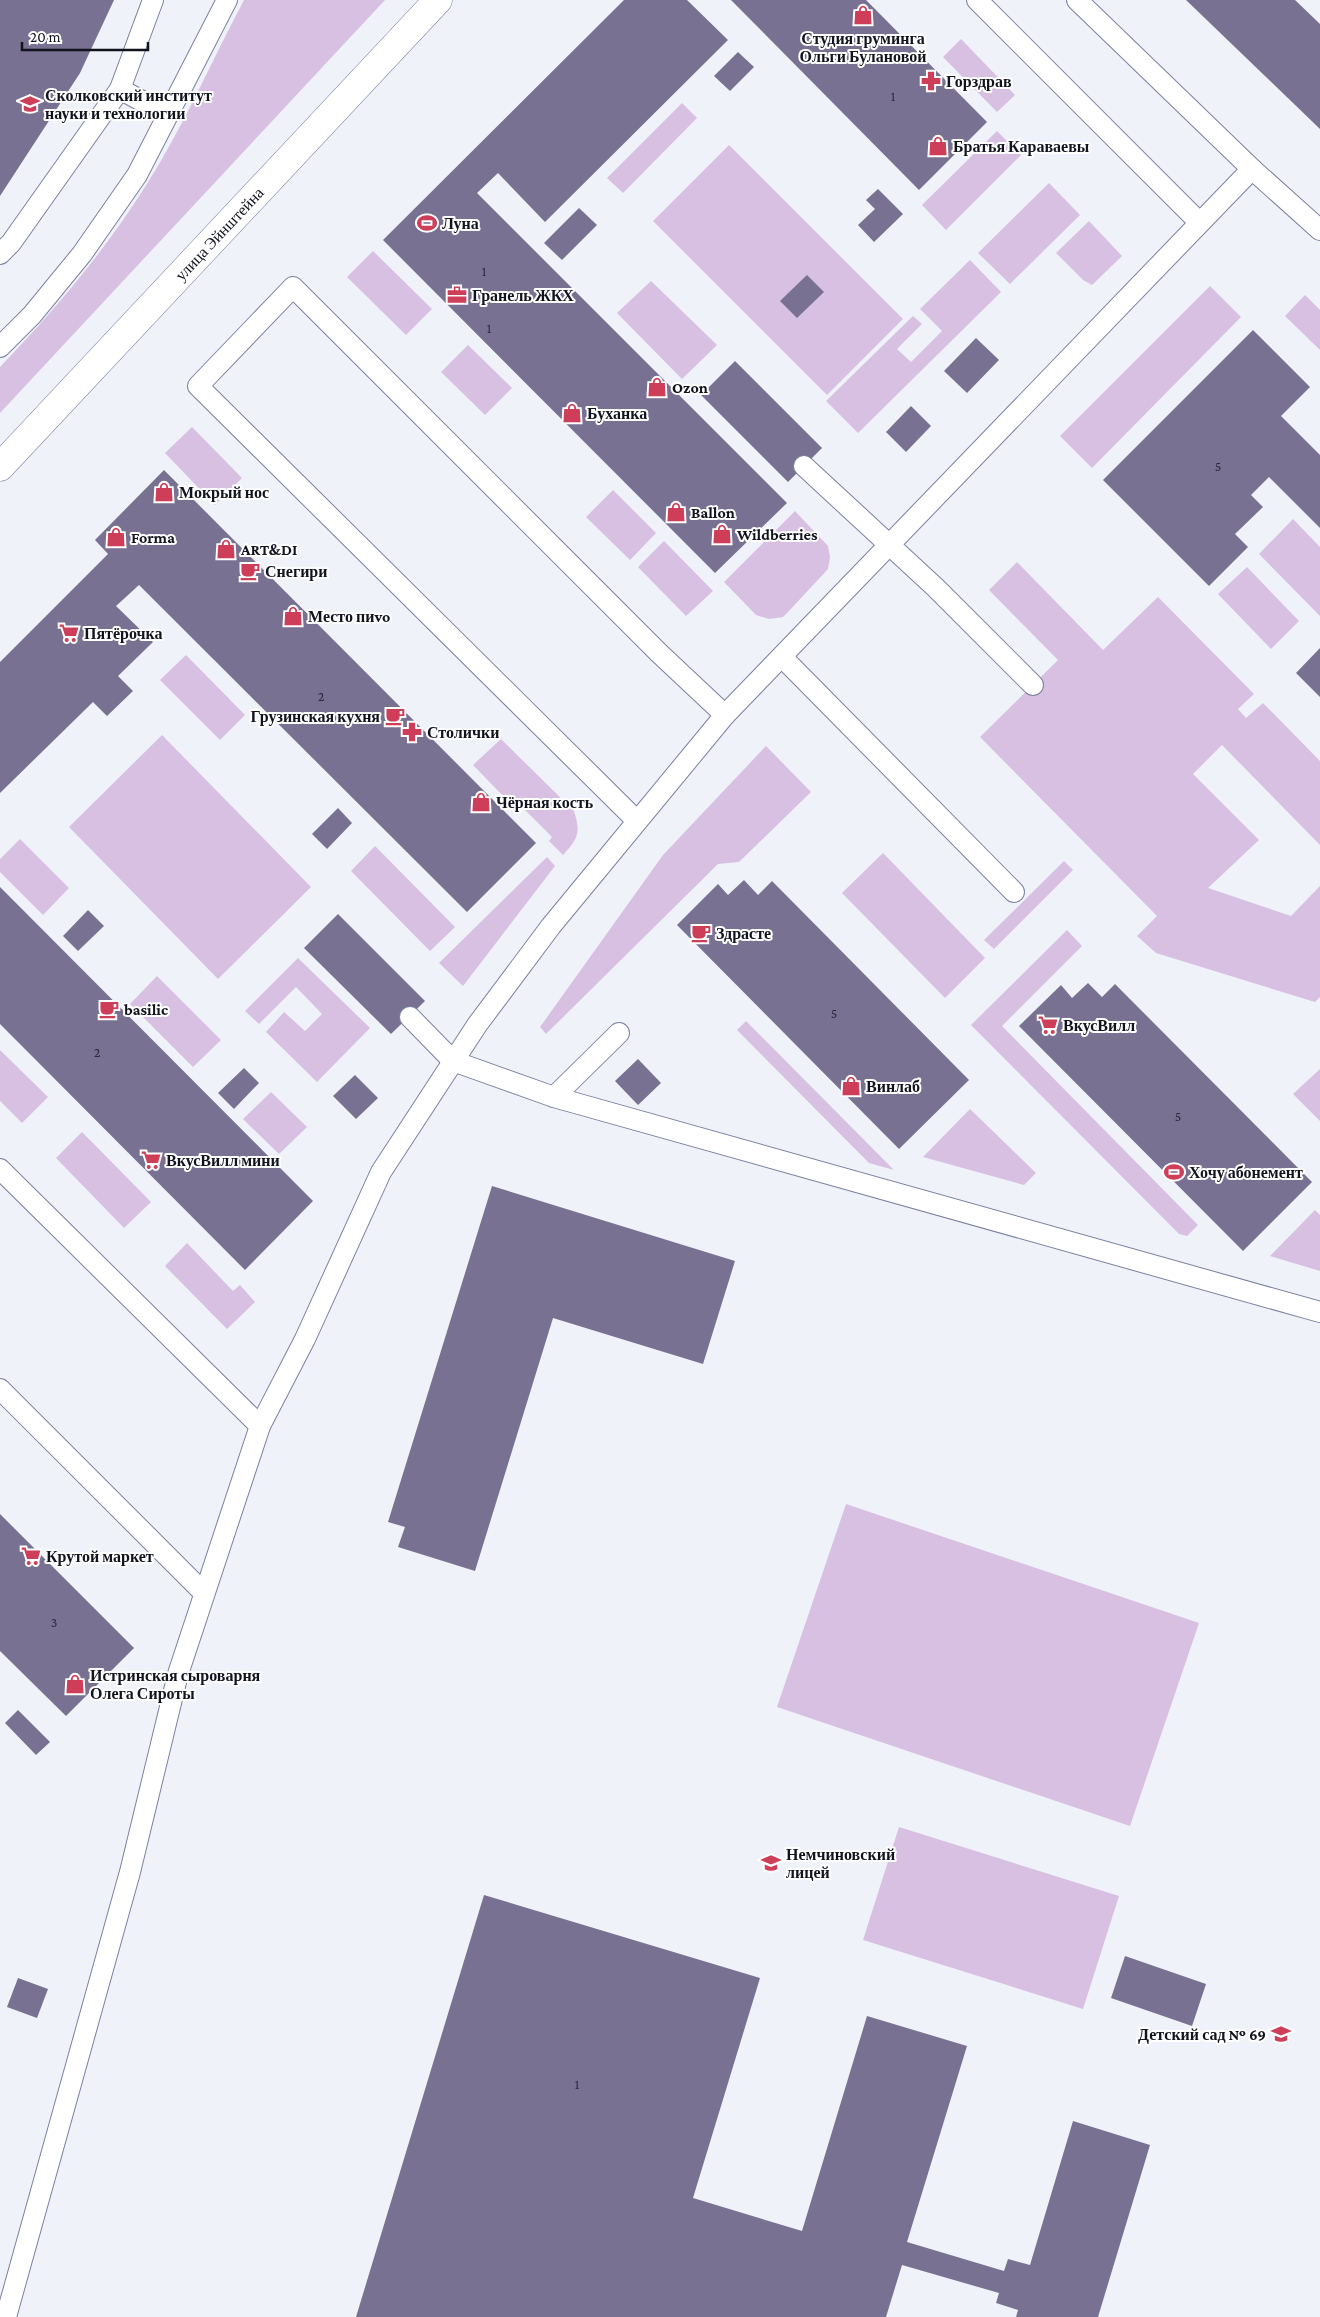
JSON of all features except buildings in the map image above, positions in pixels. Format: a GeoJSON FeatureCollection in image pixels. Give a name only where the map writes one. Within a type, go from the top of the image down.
{"type":"FeatureCollection","features":[{"type":"Feature","properties":{"kind":"street","name":"улица Эйнштейна"},"geometry":{"type":"LineString","coordinates":[[0,467],[438,0]]}},
{"type":"Feature","properties":{"kind":"lane"},"geometry":{"type":"LineString","coordinates":[[0,254],[11,243],[120,89],[153,0]]}},
{"type":"Feature","properties":{"kind":"lane"},"geometry":{"type":"LineString","coordinates":[[0,347],[32,314],[82,254],[137,174],[227,0]]}},
{"type":"Feature","properties":{"kind":"lane"},"geometry":{"type":"LineString","coordinates":[[977,0],[1199,222]]}},
{"type":"Feature","properties":{"kind":"lane"},"geometry":{"type":"LineString","coordinates":[[1077,0],[1252,168],[1320,230]]}},
{"type":"Feature","properties":{"kind":"lane"},"geometry":{"type":"LineString","coordinates":[[120,89],[167,115]]}},
{"type":"Feature","properties":{"kind":"lane"},"geometry":{"type":"LineString","coordinates":[[5,2309],[130,1872],[178,1674],[204,1593],[260,1426],[305,1339],[381,1172],[477,1025],[551,926],[726,715],[1252,168]]}},
{"type":"Feature","properties":{"kind":"lane"},"geometry":{"type":"LineString","coordinates":[[637,821],[198,386],[293,287],[659,652],[726,715]]}},
{"type":"Feature","properties":{"kind":"lane"},"geometry":{"type":"LineString","coordinates":[[804,466],[889,544],[1033,685]]}},
{"type":"Feature","properties":{"kind":"lane"},"geometry":{"type":"LineString","coordinates":[[782,657],[1014,892]]}},
{"type":"Feature","properties":{"kind":"lane"},"geometry":{"type":"LineString","coordinates":[[410,1017],[453,1061],[554,1097],[1320,1312]]}},
{"type":"Feature","properties":{"kind":"lane"},"geometry":{"type":"LineString","coordinates":[[554,1097],[619,1034]]}},
{"type":"Feature","properties":{"kind":"lane"},"geometry":{"type":"LineString","coordinates":[[0,1168],[260,1426]]}},
{"type":"Feature","properties":{"kind":"lane"},"geometry":{"type":"LineString","coordinates":[[0,1389],[204,1593]]}},
{"type":"Feature","properties":{"kind":"shaded area"},"geometry":{"type":"Polygon","coordinates":[[[244,0],[385,0],[0,413],[0,367],[40,325],[77,281],[145,187],[172,142],[244,0]]]}},
{"type":"Feature","properties":{"kind":"shaded area"},"geometry":{"type":"Polygon","coordinates":[[[961,39],[1015,95],[997,112],[943,57],[961,39]]]}},
{"type":"Feature","properties":{"kind":"shaded area"},"geometry":{"type":"Polygon","coordinates":[[[682,103],[697,118],[623,193],[607,178],[682,103]]]}},
{"type":"Feature","properties":{"kind":"shaded area"},"geometry":{"type":"Polygon","coordinates":[[[997,131],[1021,155],[946,230],[922,205],[997,131]]]}},
{"type":"Feature","properties":{"kind":"shaded area"},"geometry":{"type":"Polygon","coordinates":[[[729,145],[903,319],[827,395],[653,221],[729,145]]]}},
{"type":"Feature","properties":{"kind":"shaded area"},"geometry":{"type":"Polygon","coordinates":[[[1049,183],[1080,215],[1010,284],[978,253],[1049,183]]]}},
{"type":"Feature","properties":{"kind":"shaded area"},"geometry":{"type":"Polygon","coordinates":[[[1089,221],[1122,256],[1092,285],[1083,280],[1056,253],[1089,221]]]}},
{"type":"Feature","properties":{"kind":"shaded area"},"geometry":{"type":"Polygon","coordinates":[[[373,251],[432,309],[406,335],[347,277],[373,251]]]}},
{"type":"Feature","properties":{"kind":"shaded area"},"geometry":{"type":"Polygon","coordinates":[[[970,260],[1001,292],[858,433],[826,401],[913,316],[922,324],[897,349],[911,362],[942,331],[920,309],[970,260]]]}},
{"type":"Feature","properties":{"kind":"shaded area"},"geometry":{"type":"Polygon","coordinates":[[[651,281],[717,345],[682,379],[617,313],[651,281]]]}},
{"type":"Feature","properties":{"kind":"shaded area"},"geometry":{"type":"Polygon","coordinates":[[[1210,286],[1241,317],[1092,468],[1060,436],[1210,286]]]}},
{"type":"Feature","properties":{"kind":"shaded area"},"geometry":{"type":"Polygon","coordinates":[[[1305,295],[1320,310],[1320,350],[1285,316],[1305,295]]]}},
{"type":"Feature","properties":{"kind":"shaded area"},"geometry":{"type":"Polygon","coordinates":[[[468,345],[512,388],[485,415],[441,372],[468,345]]]}},
{"type":"Feature","properties":{"kind":"shaded area"},"geometry":{"type":"Polygon","coordinates":[[[192,427],[242,478],[215,505],[165,453],[192,427]]]}},
{"type":"Feature","properties":{"kind":"shaded area"},"geometry":{"type":"Polygon","coordinates":[[[613,490],[656,533],[630,560],[586,517],[613,490]]]}},
{"type":"Feature","properties":{"kind":"shaded area"},"geometry":{"type":"Polygon","coordinates":[[[795,511],[828,546],[830,557],[828,569],[783,617],[769,619],[756,615],[724,582],[795,511]]]}},
{"type":"Feature","properties":{"kind":"shaded area"},"geometry":{"type":"Polygon","coordinates":[[[1293,519],[1320,547],[1320,616],[1259,554],[1293,519]]]}},
{"type":"Feature","properties":{"kind":"shaded area"},"geometry":{"type":"Polygon","coordinates":[[[664,541],[713,591],[686,616],[638,567],[664,541]]]}},
{"type":"Feature","properties":{"kind":"shaded area"},"geometry":{"type":"Polygon","coordinates":[[[1017,562],[1103,650],[1158,597],[1254,694],[1238,709],[1246,718],[1263,703],[1320,761],[1320,845],[1222,745],[1193,774],[1259,840],[1208,888],[1291,916],[1320,886],[1320,997],[1315,1002],[1156,953],[1137,936],[1157,916],[980,737],[1058,660],[989,590],[1017,562]]]}},
{"type":"Feature","properties":{"kind":"shaded area"},"geometry":{"type":"Polygon","coordinates":[[[1247,567],[1299,621],[1271,649],[1218,594],[1247,567]]]}},
{"type":"Feature","properties":{"kind":"shaded area"},"geometry":{"type":"Polygon","coordinates":[[[186,655],[245,715],[220,740],[160,680],[186,655]]]}},
{"type":"Feature","properties":{"kind":"shaded area"},"geometry":{"type":"Polygon","coordinates":[[[162,735],[311,887],[218,979],[69,827],[162,735]]]}},
{"type":"Feature","properties":{"kind":"shaded area"},"geometry":{"type":"Polygon","coordinates":[[[501,739],[574,811],[578,830],[577,835],[563,855],[549,841],[552,837],[510,795],[506,799],[473,765],[501,739]]]}},
{"type":"Feature","properties":{"kind":"shaded area"},"geometry":{"type":"Polygon","coordinates":[[[766,746],[811,792],[739,862],[718,864],[546,1034],[540,1027],[663,855],[766,746]]]}},
{"type":"Feature","properties":{"kind":"shaded area"},"geometry":{"type":"Polygon","coordinates":[[[20,839],[69,888],[43,915],[0,872],[0,859],[20,839]]]}},
{"type":"Feature","properties":{"kind":"shaded area"},"geometry":{"type":"Polygon","coordinates":[[[375,846],[455,927],[430,951],[351,871],[375,846]]]}},
{"type":"Feature","properties":{"kind":"shaded area"},"geometry":{"type":"Polygon","coordinates":[[[883,853],[985,958],[945,998],[842,893],[883,853]]]}},
{"type":"Feature","properties":{"kind":"shaded area"},"geometry":{"type":"Polygon","coordinates":[[[547,857],[555,866],[463,986],[439,963],[547,857]]]}},
{"type":"Feature","properties":{"kind":"shaded area"},"geometry":{"type":"Polygon","coordinates":[[[1064,861],[1073,870],[994,949],[984,940],[1064,861]]]}},
{"type":"Feature","properties":{"kind":"shaded area"},"geometry":{"type":"Polygon","coordinates":[[[1067,930],[1082,946],[1002,1026],[1198,1225],[1187,1236],[1179,1234],[971,1025],[1067,930]]]}},
{"type":"Feature","properties":{"kind":"shaded area"},"geometry":{"type":"Polygon","coordinates":[[[298,958],[370,1028],[317,1082],[266,1032],[284,1012],[305,1031],[322,1014],[296,987],[259,1024],[245,1011],[298,958]]]}},
{"type":"Feature","properties":{"kind":"shaded area"},"geometry":{"type":"Polygon","coordinates":[[[157,976],[221,1040],[193,1067],[130,1004],[157,976]]]}},
{"type":"Feature","properties":{"kind":"shaded area"},"geometry":{"type":"Polygon","coordinates":[[[746,1021],[894,1170],[869,1163],[737,1030],[746,1021]]]}},
{"type":"Feature","properties":{"kind":"shaded area"},"geometry":{"type":"Polygon","coordinates":[[[0,1050],[48,1097],[22,1123],[0,1101],[0,1050]]]}},
{"type":"Feature","properties":{"kind":"shaded area"},"geometry":{"type":"Polygon","coordinates":[[[1320,1069],[1320,1121],[1293,1094],[1320,1069]]]}},
{"type":"Feature","properties":{"kind":"shaded area"},"geometry":{"type":"Polygon","coordinates":[[[271,1092],[307,1127],[279,1154],[243,1119],[271,1092]]]}},
{"type":"Feature","properties":{"kind":"shaded area"},"geometry":{"type":"Polygon","coordinates":[[[970,1109],[1036,1173],[1024,1185],[923,1157],[970,1109]]]}},
{"type":"Feature","properties":{"kind":"shaded area"},"geometry":{"type":"Polygon","coordinates":[[[82,1132],[151,1202],[124,1228],[56,1158],[82,1132]]]}},
{"type":"Feature","properties":{"kind":"shaded area"},"geometry":{"type":"Polygon","coordinates":[[[1315,1210],[1320,1215],[1320,1271],[1270,1256],[1315,1210]]]}},
{"type":"Feature","properties":{"kind":"shaded area"},"geometry":{"type":"Polygon","coordinates":[[[187,1243],[233,1291],[240,1285],[255,1302],[227,1329],[165,1266],[187,1243]]]}},
{"type":"Feature","properties":{"kind":"shaded area"},"geometry":{"type":"Polygon","coordinates":[[[846,1504],[1199,1623],[1130,1826],[777,1707],[846,1504]]]}},
{"type":"Feature","properties":{"kind":"shaded area"},"geometry":{"type":"Polygon","coordinates":[[[899,1827],[1119,1896],[1083,2009],[863,1940],[899,1827]]]}},
{"type":"Feature","properties":{"kind":"place","name":"Студия груминга Ольги Булановой"},"geometry":{"type":"Point","coordinates":[863,15]}},
{"type":"Feature","properties":{"kind":"place","name":"Горздрав"},"geometry":{"type":"Point","coordinates":[931,81]}},
{"type":"Feature","properties":{"kind":"place","name":"Сколковский институт науки и технологии"},"geometry":{"type":"Point","coordinates":[30,104]}},
{"type":"Feature","properties":{"kind":"place","name":"Братья Караваевы"},"geometry":{"type":"Point","coordinates":[938,146]}},
{"type":"Feature","properties":{"kind":"place","name":"Луна"},"geometry":{"type":"Point","coordinates":[427,223]}},
{"type":"Feature","properties":{"kind":"place","name":"Гранель ЖКХ"},"geometry":{"type":"Point","coordinates":[457,295]}},
{"type":"Feature","properties":{"kind":"place","name":"Ozon"},"geometry":{"type":"Point","coordinates":[657,387]}},
{"type":"Feature","properties":{"kind":"place","name":"Буханка"},"geometry":{"type":"Point","coordinates":[572,413]}},
{"type":"Feature","properties":{"kind":"place","name":"Мокрый нос"},"geometry":{"type":"Point","coordinates":[164,492]}},
{"type":"Feature","properties":{"kind":"place","name":"Ballon"},"geometry":{"type":"Point","coordinates":[676,512]}},
{"type":"Feature","properties":{"kind":"place","name":"Wildberries"},"geometry":{"type":"Point","coordinates":[722,534]}},
{"type":"Feature","properties":{"kind":"place","name":"Forma"},"geometry":{"type":"Point","coordinates":[116,537]}},
{"type":"Feature","properties":{"kind":"place","name":"ART&DI"},"geometry":{"type":"Point","coordinates":[226,549]}},
{"type":"Feature","properties":{"kind":"place","name":"Снегири"},"geometry":{"type":"Point","coordinates":[250,571]}},
{"type":"Feature","properties":{"kind":"place","name":"Место пиvo"},"geometry":{"type":"Point","coordinates":[293,616]}},
{"type":"Feature","properties":{"kind":"place","name":"Пятёрочка"},"geometry":{"type":"Point","coordinates":[69,633]}},
{"type":"Feature","properties":{"kind":"place","name":"Грузинская кухня"},"geometry":{"type":"Point","coordinates":[395,716]}},
{"type":"Feature","properties":{"kind":"place","name":"Столички"},"geometry":{"type":"Point","coordinates":[412,732]}},
{"type":"Feature","properties":{"kind":"place","name":"Чёрная кость"},"geometry":{"type":"Point","coordinates":[481,802]}},
{"type":"Feature","properties":{"kind":"place","name":"Здрасте"},"geometry":{"type":"Point","coordinates":[701,933]}},
{"type":"Feature","properties":{"kind":"place","name":"basilic"},"geometry":{"type":"Point","coordinates":[109,1009]}},
{"type":"Feature","properties":{"kind":"place","name":"ВкусВилл"},"geometry":{"type":"Point","coordinates":[1048,1025]}},
{"type":"Feature","properties":{"kind":"place","name":"Винлаб"},"geometry":{"type":"Point","coordinates":[851,1086]}},
{"type":"Feature","properties":{"kind":"place","name":"ВкусВилл мини"},"geometry":{"type":"Point","coordinates":[151,1160]}},
{"type":"Feature","properties":{"kind":"place","name":"Хочу абонемент"},"geometry":{"type":"Point","coordinates":[1174,1172]}},
{"type":"Feature","properties":{"kind":"place","name":"Крутой маркет"},"geometry":{"type":"Point","coordinates":[31,1556]}},
{"type":"Feature","properties":{"kind":"place","name":"Истринская сыроварня Олега Сироты"},"geometry":{"type":"Point","coordinates":[75,1684]}},
{"type":"Feature","properties":{"kind":"place","name":"Немчиновский лицей"},"geometry":{"type":"Point","coordinates":[771,1863]}},
{"type":"Feature","properties":{"kind":"place","name":"Детский сад № 69"},"geometry":{"type":"Point","coordinates":[1281,2034]}}]}
